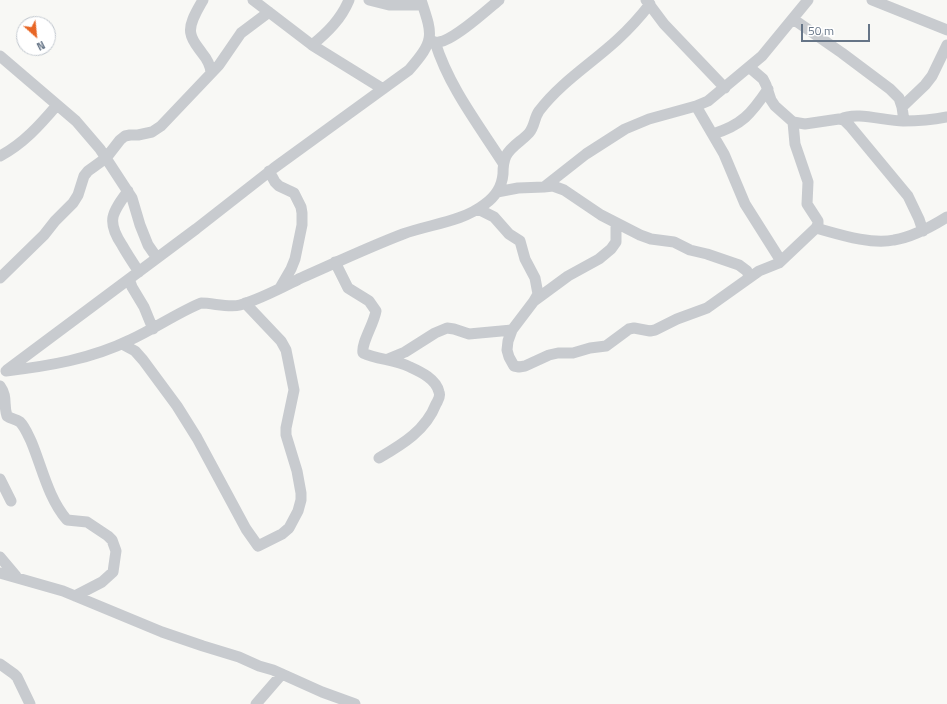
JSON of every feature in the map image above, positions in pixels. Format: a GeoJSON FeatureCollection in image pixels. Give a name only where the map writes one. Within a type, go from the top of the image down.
{"type":"FeatureCollection","features":[{"type":"Feature","properties":{"kind":"street"},"geometry":{"type":"LineString","coordinates":[[203,0],[190,28],[190,34],[209,62],[211,72]]}},
{"type":"Feature","properties":{"kind":"street"},"geometry":{"type":"LineString","coordinates":[[253,0],[312,46],[382,88]]}},
{"type":"Feature","properties":{"kind":"street"},"geometry":{"type":"LineString","coordinates":[[312,46],[330,31],[340,19],[349,0]]}},
{"type":"Feature","properties":{"kind":"street"},"geometry":{"type":"LineString","coordinates":[[369,0],[389,5],[422,3],[432,41],[454,88],[503,163]]}},
{"type":"Feature","properties":{"kind":"street"},"geometry":{"type":"LineString","coordinates":[[432,41],[446,40],[453,36],[500,0]]}},
{"type":"Feature","properties":{"kind":"street"},"geometry":{"type":"LineString","coordinates":[[544,187],[586,154],[624,129],[649,119],[696,106],[708,101],[762,56],[808,0]]}},
{"type":"Feature","properties":{"kind":"street"},"geometry":{"type":"LineString","coordinates":[[872,0],[947,30]]}},
{"type":"Feature","properties":{"kind":"street"},"geometry":{"type":"LineString","coordinates":[[3,373],[76,360],[98,354],[122,344],[201,303],[212,303],[230,307],[245,304],[335,262],[405,234],[454,220],[478,209],[486,204],[501,186],[503,163],[507,155],[533,128],[538,112],[554,94],[617,40],[634,23],[647,1],[664,24],[725,88]]}},
{"type":"Feature","properties":{"kind":"street"},"geometry":{"type":"LineString","coordinates":[[2,273],[44,235],[55,221],[73,203],[78,195],[84,176],[88,171],[106,158],[124,136],[152,132],[161,126],[219,65],[241,33],[269,12]]}},
{"type":"Feature","properties":{"kind":"street"},"geometry":{"type":"LineString","coordinates":[[793,19],[890,89],[899,98],[904,121]]}},
{"type":"Feature","properties":{"kind":"street"},"geometry":{"type":"LineString","coordinates":[[3,373],[139,272],[269,171],[409,70],[432,41]]}},
{"type":"Feature","properties":{"kind":"street"},"geometry":{"type":"LineString","coordinates":[[902,107],[925,85],[932,76],[947,45]]}},
{"type":"Feature","properties":{"kind":"street"},"geometry":{"type":"LineString","coordinates":[[0,56],[85,131],[106,158],[135,203],[140,226],[148,245],[157,258]]}},
{"type":"Feature","properties":{"kind":"street"},"geometry":{"type":"LineString","coordinates":[[749,67],[763,79],[771,100],[775,106],[793,122],[805,124],[851,116],[904,121],[929,120],[947,117]]}},
{"type":"Feature","properties":{"kind":"street"},"geometry":{"type":"LineString","coordinates":[[713,134],[731,128],[743,119],[755,108],[768,89]]}},
{"type":"Feature","properties":{"kind":"street"},"geometry":{"type":"LineString","coordinates":[[0,156],[21,143],[41,124],[57,105]]}},
{"type":"Feature","properties":{"kind":"street"},"geometry":{"type":"LineString","coordinates":[[696,106],[727,161],[745,204],[781,261]]}},
{"type":"Feature","properties":{"kind":"street"},"geometry":{"type":"LineString","coordinates":[[840,119],[844,120],[860,136],[908,196],[919,219],[922,231]]}},
{"type":"Feature","properties":{"kind":"street"},"geometry":{"type":"LineString","coordinates":[[478,209],[494,217],[504,229],[520,241],[525,259],[535,278],[538,294],[512,330],[508,341],[507,350],[514,366],[525,366],[542,358],[558,353],[573,353],[590,348],[606,346],[625,332],[634,328],[650,331],[655,330],[677,319],[707,308],[749,277],[764,268],[781,261],[816,228],[818,221],[807,201],[808,182],[795,144],[793,122]]}},
{"type":"Feature","properties":{"kind":"street"},"geometry":{"type":"LineString","coordinates":[[269,171],[279,186],[294,193],[301,207],[302,213],[302,225],[295,259],[280,288]]}},
{"type":"Feature","properties":{"kind":"street"},"geometry":{"type":"LineString","coordinates":[[497,192],[518,188],[553,186],[564,190],[601,215],[646,238],[674,242],[690,250],[708,254],[739,265],[746,271],[749,277]]}},
{"type":"Feature","properties":{"kind":"street"},"geometry":{"type":"LineString","coordinates":[[128,191],[114,213],[112,226],[115,234],[139,272]]}},
{"type":"Feature","properties":{"kind":"street"},"geometry":{"type":"LineString","coordinates":[[816,228],[846,237],[872,241],[893,241],[922,231],[947,217]]}},
{"type":"Feature","properties":{"kind":"street"},"geometry":{"type":"LineString","coordinates":[[534,301],[568,276],[599,258],[611,249],[616,242],[616,223]]}},
{"type":"Feature","properties":{"kind":"street"},"geometry":{"type":"LineString","coordinates":[[335,262],[348,288],[369,301],[376,311],[372,326],[362,346],[363,353],[375,358],[388,359],[411,367],[432,379],[439,392],[440,398],[430,417],[423,425],[400,446],[379,458]]}},
{"type":"Feature","properties":{"kind":"street"},"geometry":{"type":"LineString","coordinates":[[129,279],[144,307],[152,329]]}},
{"type":"Feature","properties":{"kind":"street"},"geometry":{"type":"LineString","coordinates":[[122,344],[135,351],[143,360],[177,406],[200,442],[246,529],[258,546],[282,534],[289,528],[298,511],[301,493],[297,471],[286,435],[286,428],[294,390],[286,350],[281,341],[245,304]]}},
{"type":"Feature","properties":{"kind":"street"},"geometry":{"type":"LineString","coordinates":[[388,359],[397,356],[435,332],[447,328],[454,328],[469,334],[512,330]]}},
{"type":"Feature","properties":{"kind":"street"},"geometry":{"type":"LineString","coordinates":[[0,386],[5,393],[6,416],[20,422],[23,426],[52,495],[62,514],[67,520],[87,522],[108,536],[115,546],[116,557],[113,572],[102,582],[75,596]]}},
{"type":"Feature","properties":{"kind":"street"},"geometry":{"type":"LineString","coordinates":[[0,479],[11,500]]}},
{"type":"Feature","properties":{"kind":"street"},"geometry":{"type":"LineString","coordinates":[[0,557],[17,577]]}},
{"type":"Feature","properties":{"kind":"street"},"geometry":{"type":"LineString","coordinates":[[0,573],[75,596],[162,632],[239,656],[259,666],[355,704]]}},
{"type":"Feature","properties":{"kind":"street"},"geometry":{"type":"LineString","coordinates":[[0,664],[17,677],[30,704]]}},
{"type":"Feature","properties":{"kind":"street"},"geometry":{"type":"LineString","coordinates":[[256,704],[282,674]]}}]}
